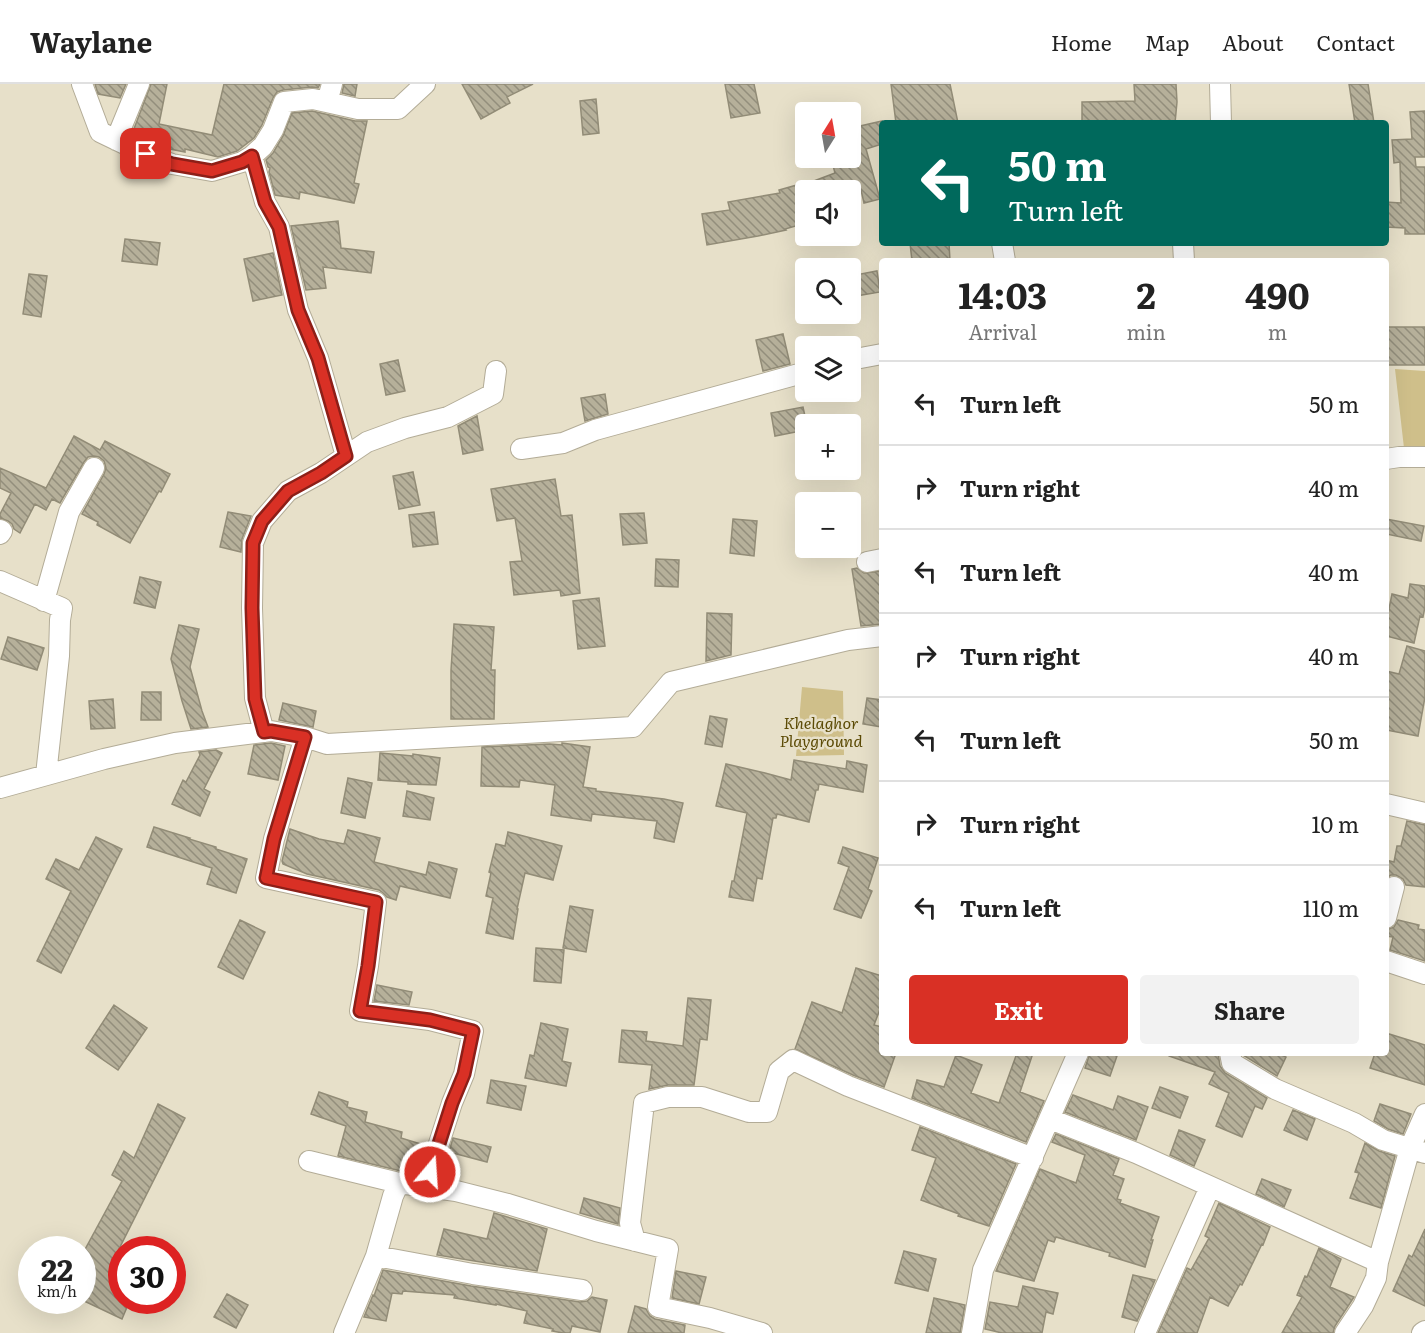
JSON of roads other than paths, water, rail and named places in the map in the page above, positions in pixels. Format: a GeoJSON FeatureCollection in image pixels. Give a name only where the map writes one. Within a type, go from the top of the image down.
{"type":"FeatureCollection","features":[{"type":"Feature","properties":{"kind":"street"},"geometry":{"type":"LineString","coordinates":[[82,84],[100,132],[154,158],[212,171],[242,162],[263,146],[273,130],[284,102],[313,99],[330,93],[358,109],[398,109],[425,84]]}},
{"type":"Feature","properties":{"kind":"street"},"geometry":{"type":"LineString","coordinates":[[116,140],[139,84]]}},
{"type":"Feature","properties":{"kind":"street"},"geometry":{"type":"LineString","coordinates":[[1220,84],[1221,120]]}},
{"type":"Feature","properties":{"kind":"street"},"geometry":{"type":"LineString","coordinates":[[252,156],[265,202],[279,227],[298,310],[318,358],[346,456]]}},
{"type":"Feature","properties":{"kind":"street"},"geometry":{"type":"LineString","coordinates":[[861,358],[879,355]]}},
{"type":"Feature","properties":{"kind":"street"},"geometry":{"type":"LineString","coordinates":[[264,732],[255,699],[252,608],[253,543],[262,521],[288,491],[321,473],[367,442],[405,428],[448,417],[493,394],[496,371]]}},
{"type":"Feature","properties":{"kind":"street"},"geometry":{"type":"LineString","coordinates":[[520,449],[562,443],[595,430],[795,375]]}},
{"type":"Feature","properties":{"kind":"street"},"geometry":{"type":"LineString","coordinates":[[1389,459],[1425,457]]}},
{"type":"Feature","properties":{"kind":"street"},"geometry":{"type":"LineString","coordinates":[[44,601],[69,512],[94,468]]}},
{"type":"Feature","properties":{"kind":"street"},"geometry":{"type":"LineString","coordinates":[[0,581],[62,608],[46,775]]}},
{"type":"Feature","properties":{"kind":"street"},"geometry":{"type":"LineString","coordinates":[[0,788],[104,759],[175,743],[271,731],[305,737],[327,744],[633,727],[671,682],[848,640],[879,636]]}},
{"type":"Feature","properties":{"kind":"street"},"geometry":{"type":"LineString","coordinates":[[305,737],[274,839],[266,878],[376,902],[360,1011],[430,1020],[473,1031],[464,1074],[452,1103],[426,1187]]}},
{"type":"Feature","properties":{"kind":"street"},"geometry":{"type":"LineString","coordinates":[[1389,805],[1425,813]]}},
{"type":"Feature","properties":{"kind":"street"},"geometry":{"type":"LineString","coordinates":[[1389,904],[1394,887]]}},
{"type":"Feature","properties":{"kind":"street"},"geometry":{"type":"LineString","coordinates":[[1389,962],[1425,974]]}},
{"type":"Feature","properties":{"kind":"street"},"geometry":{"type":"LineString","coordinates":[[972,1333],[983,1270],[1077,1056]]}},
{"type":"Feature","properties":{"kind":"street"},"geometry":{"type":"LineString","coordinates":[[1231,1056],[1232,1063],[1275,1089],[1354,1123],[1383,1140],[1418,1150]]}},
{"type":"Feature","properties":{"kind":"street"},"geometry":{"type":"LineString","coordinates":[[635,1241],[630,1223],[644,1103],[668,1097],[702,1097],[748,1112],[767,1112],[779,1071],[793,1060],[848,1086],[1033,1158]]}},
{"type":"Feature","properties":{"kind":"street"},"geometry":{"type":"LineString","coordinates":[[1345,1333],[1363,1306],[1376,1278],[1378,1262],[1418,1150],[1425,1114]]}},
{"type":"Feature","properties":{"kind":"street"},"geometry":{"type":"LineString","coordinates":[[1050,1119],[1136,1153],[1378,1262]]}},
{"type":"Feature","properties":{"kind":"street"},"geometry":{"type":"LineString","coordinates":[[309,1161],[399,1184],[456,1191],[668,1249],[658,1307],[701,1325],[762,1333]]}},
{"type":"Feature","properties":{"kind":"street"},"geometry":{"type":"LineString","coordinates":[[344,1333],[376,1256],[393,1196],[399,1184]]}},
{"type":"Feature","properties":{"kind":"street"},"geometry":{"type":"LineString","coordinates":[[1145,1333],[1210,1187]]}},
{"type":"Feature","properties":{"kind":"street"},"geometry":{"type":"LineString","coordinates":[[376,1256],[473,1274],[582,1290]]}},
{"type":"Feature","properties":{"kind":"park label","name":"Khelaghor Playground"},"geometry":{"type":"Point","coordinates":[821,731]}}]}
